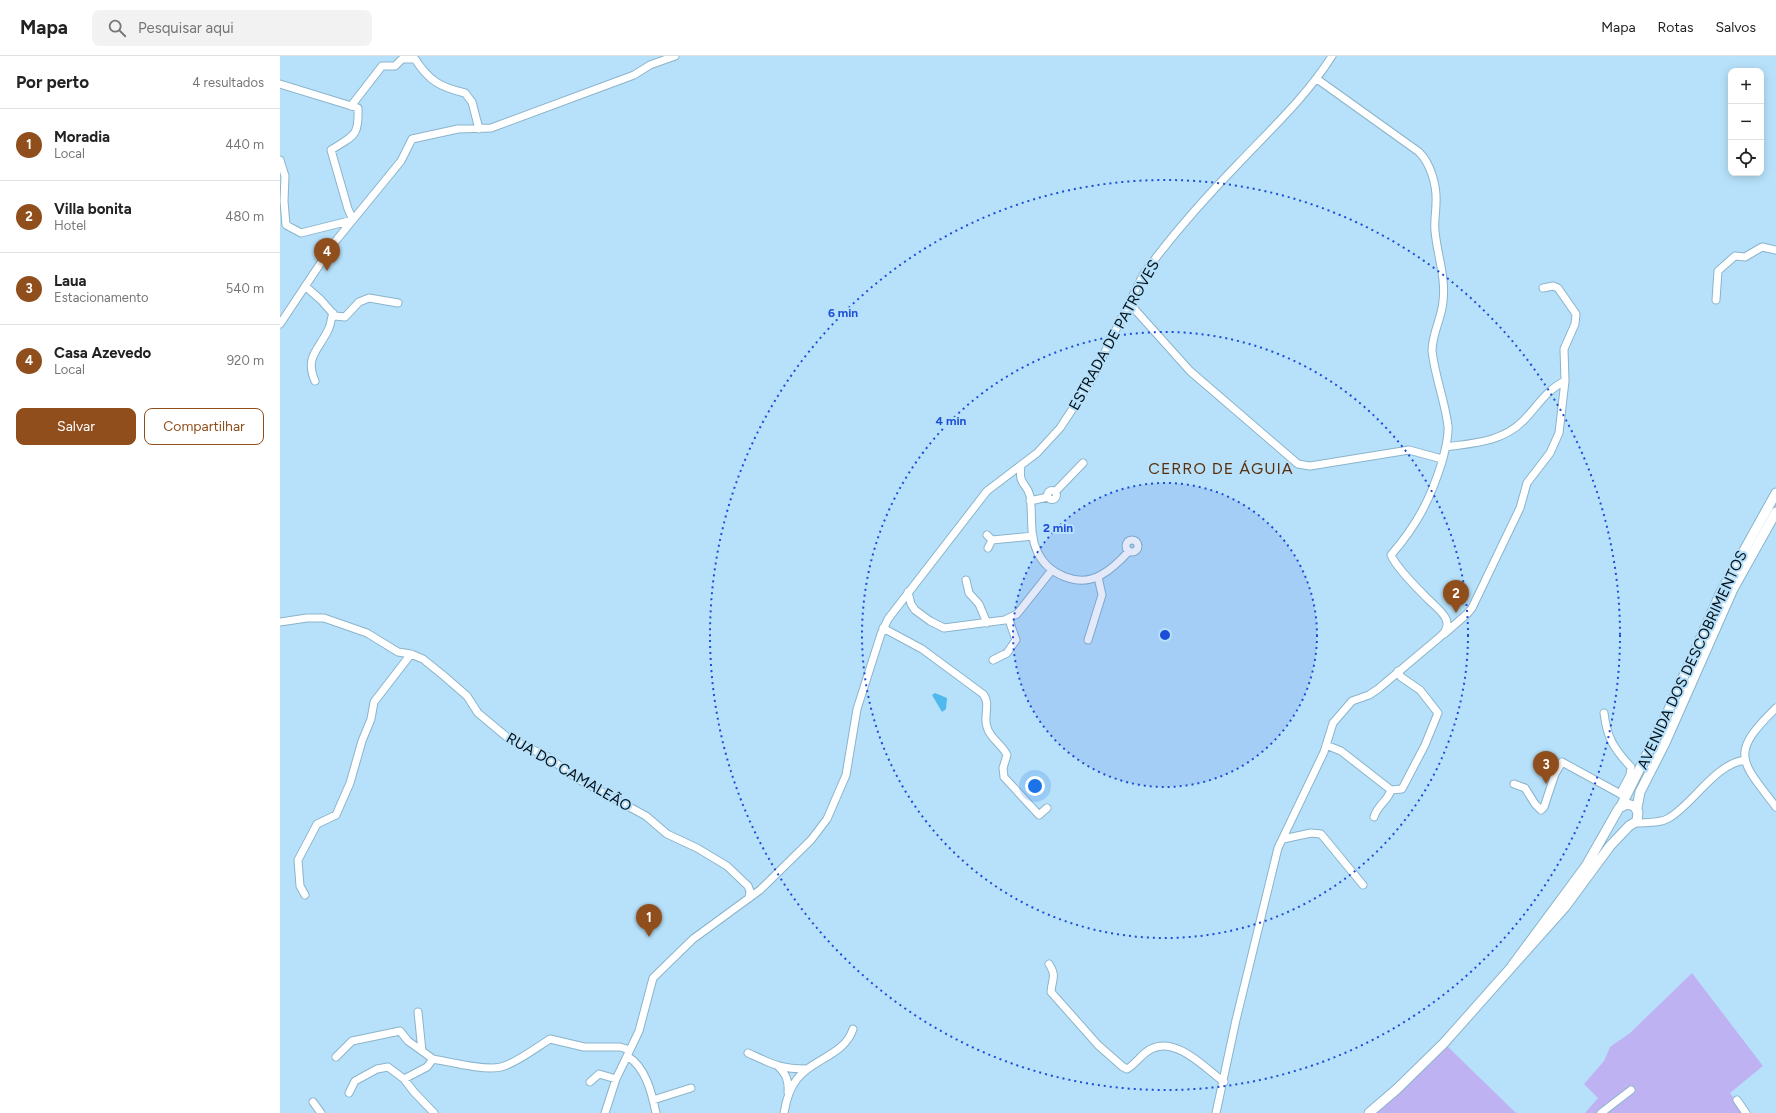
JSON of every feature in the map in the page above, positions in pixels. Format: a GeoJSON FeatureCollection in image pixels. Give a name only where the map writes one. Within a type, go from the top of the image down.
{"type":"FeatureCollection","features":[{"type":"Feature","properties":{"kind":"main road","name":"AVENIDA DOS DESCOBRIMENTOS"},"geometry":{"type":"LineString","coordinates":[[1512,966],[1586,866],[1619,810],[1623,796],[1666,716],[1721,592],[1776,492]]}},
{"type":"Feature","properties":{"kind":"main road","name":"AVENIDA DOS DESCOBRIMENTOS"},"geometry":{"type":"LineString","coordinates":[[1636,808],[1640,792],[1668,737],[1730,595],[1776,512]]}},
{"type":"Feature","properties":{"kind":"main road"},"geometry":{"type":"LineString","coordinates":[[1369,1113],[1397,1089],[1444,1043],[1566,907],[1610,846],[1632,825],[1639,815],[1636,808],[1631,804],[1619,810],[1619,823],[1632,825]]}},
{"type":"Feature","properties":{"kind":"street"},"geometry":{"type":"LineString","coordinates":[[280,324],[305,286],[353,220],[401,161],[412,139],[458,129],[491,128],[634,75],[650,65],[675,56]]}},
{"type":"Feature","properties":{"kind":"street","name":"ESTRADA DE PATROVES"},"geometry":{"type":"LineString","coordinates":[[605,1113],[616,1079],[642,1022],[648,993],[653,978],[693,939],[760,890],[811,840],[827,818],[840,792],[850,759],[857,709],[883,628],[896,609],[987,492],[1022,465],[1048,442],[1080,400],[1143,275],[1172,237],[1218,184],[1307,92],[1332,56]]}},
{"type":"Feature","properties":{"kind":"street"},"geometry":{"type":"LineString","coordinates":[[351,106],[382,66],[395,66],[402,60],[415,59],[422,71],[436,84],[466,93],[472,102],[479,129]]}},
{"type":"Feature","properties":{"kind":"street"},"geometry":{"type":"LineString","coordinates":[[1317,79],[1416,150],[1424,157],[1430,170],[1436,202],[1435,231],[1442,276],[1444,301],[1432,347],[1433,360],[1448,427],[1446,447],[1426,507],[1405,539],[1391,555],[1393,560],[1412,582],[1454,626]]}},
{"type":"Feature","properties":{"kind":"street"},"geometry":{"type":"LineString","coordinates":[[280,84],[358,108],[359,125],[356,134],[331,150],[348,209],[353,220]]}},
{"type":"Feature","properties":{"kind":"street"},"geometry":{"type":"LineString","coordinates":[[280,160],[285,176],[283,226],[301,233],[353,220]]}},
{"type":"Feature","properties":{"kind":"street"},"geometry":{"type":"LineString","coordinates":[[1716,300],[1718,270],[1735,256],[1745,257],[1762,247],[1776,250]]}},
{"type":"Feature","properties":{"kind":"street"},"geometry":{"type":"LineString","coordinates":[[305,286],[335,316],[345,317],[359,302],[369,298],[398,303]]}},
{"type":"Feature","properties":{"kind":"street"},"geometry":{"type":"LineString","coordinates":[[1216,1113],[1224,1082],[1236,1020],[1278,848],[1326,745],[1333,723],[1352,701],[1369,695],[1378,689],[1467,614],[1478,596],[1483,581],[1520,508],[1526,483],[1555,445],[1559,433],[1565,381],[1564,349],[1575,324],[1576,314],[1556,286],[1544,288]]}},
{"type":"Feature","properties":{"kind":"street"},"geometry":{"type":"LineString","coordinates":[[1129,303],[1190,371],[1298,464],[1310,466],[1409,450],[1442,459]]}},
{"type":"Feature","properties":{"kind":"street"},"geometry":{"type":"LineString","coordinates":[[315,380],[310,370],[311,362],[315,350],[329,329],[332,313]]}},
{"type":"Feature","properties":{"kind":"street"},"geometry":{"type":"LineString","coordinates":[[1446,447],[1495,439],[1512,431],[1523,421],[1549,391],[1565,381]]}},
{"type":"Feature","properties":{"kind":"street"},"geometry":{"type":"LineString","coordinates":[[1030,501],[1048,497],[1051,500],[1055,499],[1057,496],[1055,492],[1083,463]]}},
{"type":"Feature","properties":{"kind":"street"},"geometry":{"type":"LineString","coordinates":[[1022,465],[1021,481],[1030,495],[1033,536],[1036,550],[1052,570],[1076,580],[1098,577],[1116,565],[1129,551]]}},
{"type":"Feature","properties":{"kind":"street"},"geometry":{"type":"LineString","coordinates":[[1005,477],[1021,481]]}},
{"type":"Feature","properties":{"kind":"street"},"geometry":{"type":"LineString","coordinates":[[988,548],[990,537],[1033,536]]}},
{"type":"Feature","properties":{"kind":"street"},"geometry":{"type":"LineString","coordinates":[[896,609],[908,607],[944,628],[1009,620],[1017,614],[1052,570]]}},
{"type":"Feature","properties":{"kind":"street"},"geometry":{"type":"LineString","coordinates":[[1088,640],[1102,595],[1098,577]]}},
{"type":"Feature","properties":{"kind":"street"},"geometry":{"type":"LineString","coordinates":[[966,580],[969,593],[980,604],[987,623]]}},
{"type":"Feature","properties":{"kind":"street"},"geometry":{"type":"LineString","coordinates":[[908,592],[911,604],[915,610]]}},
{"type":"Feature","properties":{"kind":"street"},"geometry":{"type":"LineString","coordinates":[[1442,613],[1447,625],[1446,631],[1442,635]]}},
{"type":"Feature","properties":{"kind":"street","name":"RUA DO CAMALEÃO"},"geometry":{"type":"LineString","coordinates":[[280,622],[308,618],[324,618],[367,633],[398,652],[411,654],[423,659],[456,685],[467,696],[478,713],[508,738],[548,757],[576,778],[646,816],[667,834],[718,861],[738,875],[748,886]]}},
{"type":"Feature","properties":{"kind":"street"},"geometry":{"type":"LineString","coordinates":[[993,660],[1007,653],[1016,640],[1009,620]]}},
{"type":"Feature","properties":{"kind":"street"},"geometry":{"type":"LineString","coordinates":[[883,628],[922,648],[983,694],[986,702],[986,726],[1007,755],[1002,772],[1004,777],[1039,815],[1047,808]]}},
{"type":"Feature","properties":{"kind":"street"},"geometry":{"type":"LineString","coordinates":[[305,895],[300,886],[298,860],[317,824],[336,815],[350,783],[362,741],[371,719],[374,702],[411,654]]}},
{"type":"Feature","properties":{"kind":"street"},"geometry":{"type":"LineString","coordinates":[[1326,745],[1341,751],[1392,790],[1402,789],[1411,775],[1438,713],[1420,690],[1401,677],[1398,671]]}},
{"type":"Feature","properties":{"kind":"street"},"geometry":{"type":"LineString","coordinates":[[1776,708],[1759,725],[1746,744],[1745,760],[1751,774],[1776,808]]}},
{"type":"Feature","properties":{"kind":"street"},"geometry":{"type":"LineString","coordinates":[[1514,784],[1525,788],[1535,804],[1541,810],[1544,808],[1555,774],[1562,762],[1623,796],[1631,767],[1618,753],[1610,740],[1606,730],[1604,713]]}},
{"type":"Feature","properties":{"kind":"street"},"geometry":{"type":"LineString","coordinates":[[1632,825],[1664,820],[1680,809],[1722,771],[1738,761],[1745,760]]}},
{"type":"Feature","properties":{"kind":"street"},"geometry":{"type":"LineString","coordinates":[[1374,817],[1378,806],[1392,790]]}},
{"type":"Feature","properties":{"kind":"street"},"geometry":{"type":"LineString","coordinates":[[1283,839],[1311,833],[1321,834],[1363,885]]}},
{"type":"Feature","properties":{"kind":"street"},"geometry":{"type":"LineString","coordinates":[[748,886],[760,890]]}},
{"type":"Feature","properties":{"kind":"street"},"geometry":{"type":"LineString","coordinates":[[748,886],[750,891],[749,898]]}},
{"type":"Feature","properties":{"kind":"street"},"geometry":{"type":"LineString","coordinates":[[1049,964],[1055,977],[1051,992],[1098,1045],[1123,1067],[1127,1069],[1132,1066],[1146,1052],[1153,1048],[1167,1047],[1185,1053],[1224,1082]]}},
{"type":"Feature","properties":{"kind":"street"},"geometry":{"type":"LineString","coordinates":[[418,1012],[422,1051]]}},
{"type":"Feature","properties":{"kind":"street"},"geometry":{"type":"LineString","coordinates":[[788,1093],[797,1079],[807,1069],[841,1047],[850,1037],[853,1029]]}},
{"type":"Feature","properties":{"kind":"street"},"geometry":{"type":"LineString","coordinates":[[336,1057],[352,1041],[400,1031],[408,1041],[433,1059],[480,1067],[501,1067],[550,1039],[584,1046],[620,1047],[629,1053],[640,1069],[653,1100],[656,1113]]}},
{"type":"Feature","properties":{"kind":"street"},"geometry":{"type":"LineString","coordinates":[[748,1053],[787,1069],[807,1069]]}},
{"type":"Feature","properties":{"kind":"street"},"geometry":{"type":"LineString","coordinates":[[404,1079],[427,1067],[433,1059]]}},
{"type":"Feature","properties":{"kind":"street"},"geometry":{"type":"LineString","coordinates":[[778,1066],[786,1074],[789,1085],[784,1113]]}},
{"type":"Feature","properties":{"kind":"street"},"geometry":{"type":"LineString","coordinates":[[349,1093],[355,1081],[377,1069],[388,1068],[404,1079],[434,1113]]}},
{"type":"Feature","properties":{"kind":"street"},"geometry":{"type":"LineString","coordinates":[[590,1082],[599,1074],[616,1079]]}},
{"type":"Feature","properties":{"kind":"street"},"geometry":{"type":"LineString","coordinates":[[653,1100],[691,1088]]}},
{"type":"Feature","properties":{"kind":"street"},"geometry":{"type":"LineString","coordinates":[[1601,1113],[1631,1090]]}},
{"type":"Feature","properties":{"kind":"street"},"geometry":{"type":"LineString","coordinates":[[1737,1100],[1746,1113]]}},
{"type":"Feature","properties":{"kind":"street"},"geometry":{"type":"LineString","coordinates":[[313,1102],[321,1113]]}},
{"type":"Feature","properties":{"kind":"shaded area"},"geometry":{"type":"Polygon","coordinates":[[[1776,500],[1776,505],[1731,585],[1649,770],[1658,745],[1724,593],[1776,500]]]}},
{"type":"Feature","properties":{"kind":"shaded area"},"geometry":{"type":"Polygon","coordinates":[[[1692,973],[1763,1066],[1730,1093],[1744,1113],[1585,1113],[1598,1098],[1584,1084],[1604,1061],[1610,1047],[1630,1033],[1692,973]]]}},
{"type":"Feature","properties":{"kind":"shaded area"},"geometry":{"type":"Polygon","coordinates":[[[1446,1045],[1516,1113],[1372,1113],[1446,1045]]]}},
{"type":"Feature","properties":{"kind":"water"},"geometry":{"type":"Polygon","coordinates":[[[935,693],[947,698],[946,709],[942,712],[932,695],[935,693]]]}},
{"type":"Feature","properties":{"kind":"place","name":"Casa Azevedo"},"geometry":{"type":"Point","coordinates":[327,271]}},
{"type":"Feature","properties":{"kind":"place","name":"Villa bonita"},"geometry":{"type":"Point","coordinates":[1456,613]}},
{"type":"Feature","properties":{"kind":"place","name":"Laua"},"geometry":{"type":"Point","coordinates":[1546,784]}},
{"type":"Feature","properties":{"kind":"place","name":"Moradia"},"geometry":{"type":"Point","coordinates":[649,937]}},
{"type":"Feature","properties":{"kind":"district","name":"CERRO DE ÁGUIA"},"geometry":{"type":"Point","coordinates":[1221,468]}}]}
